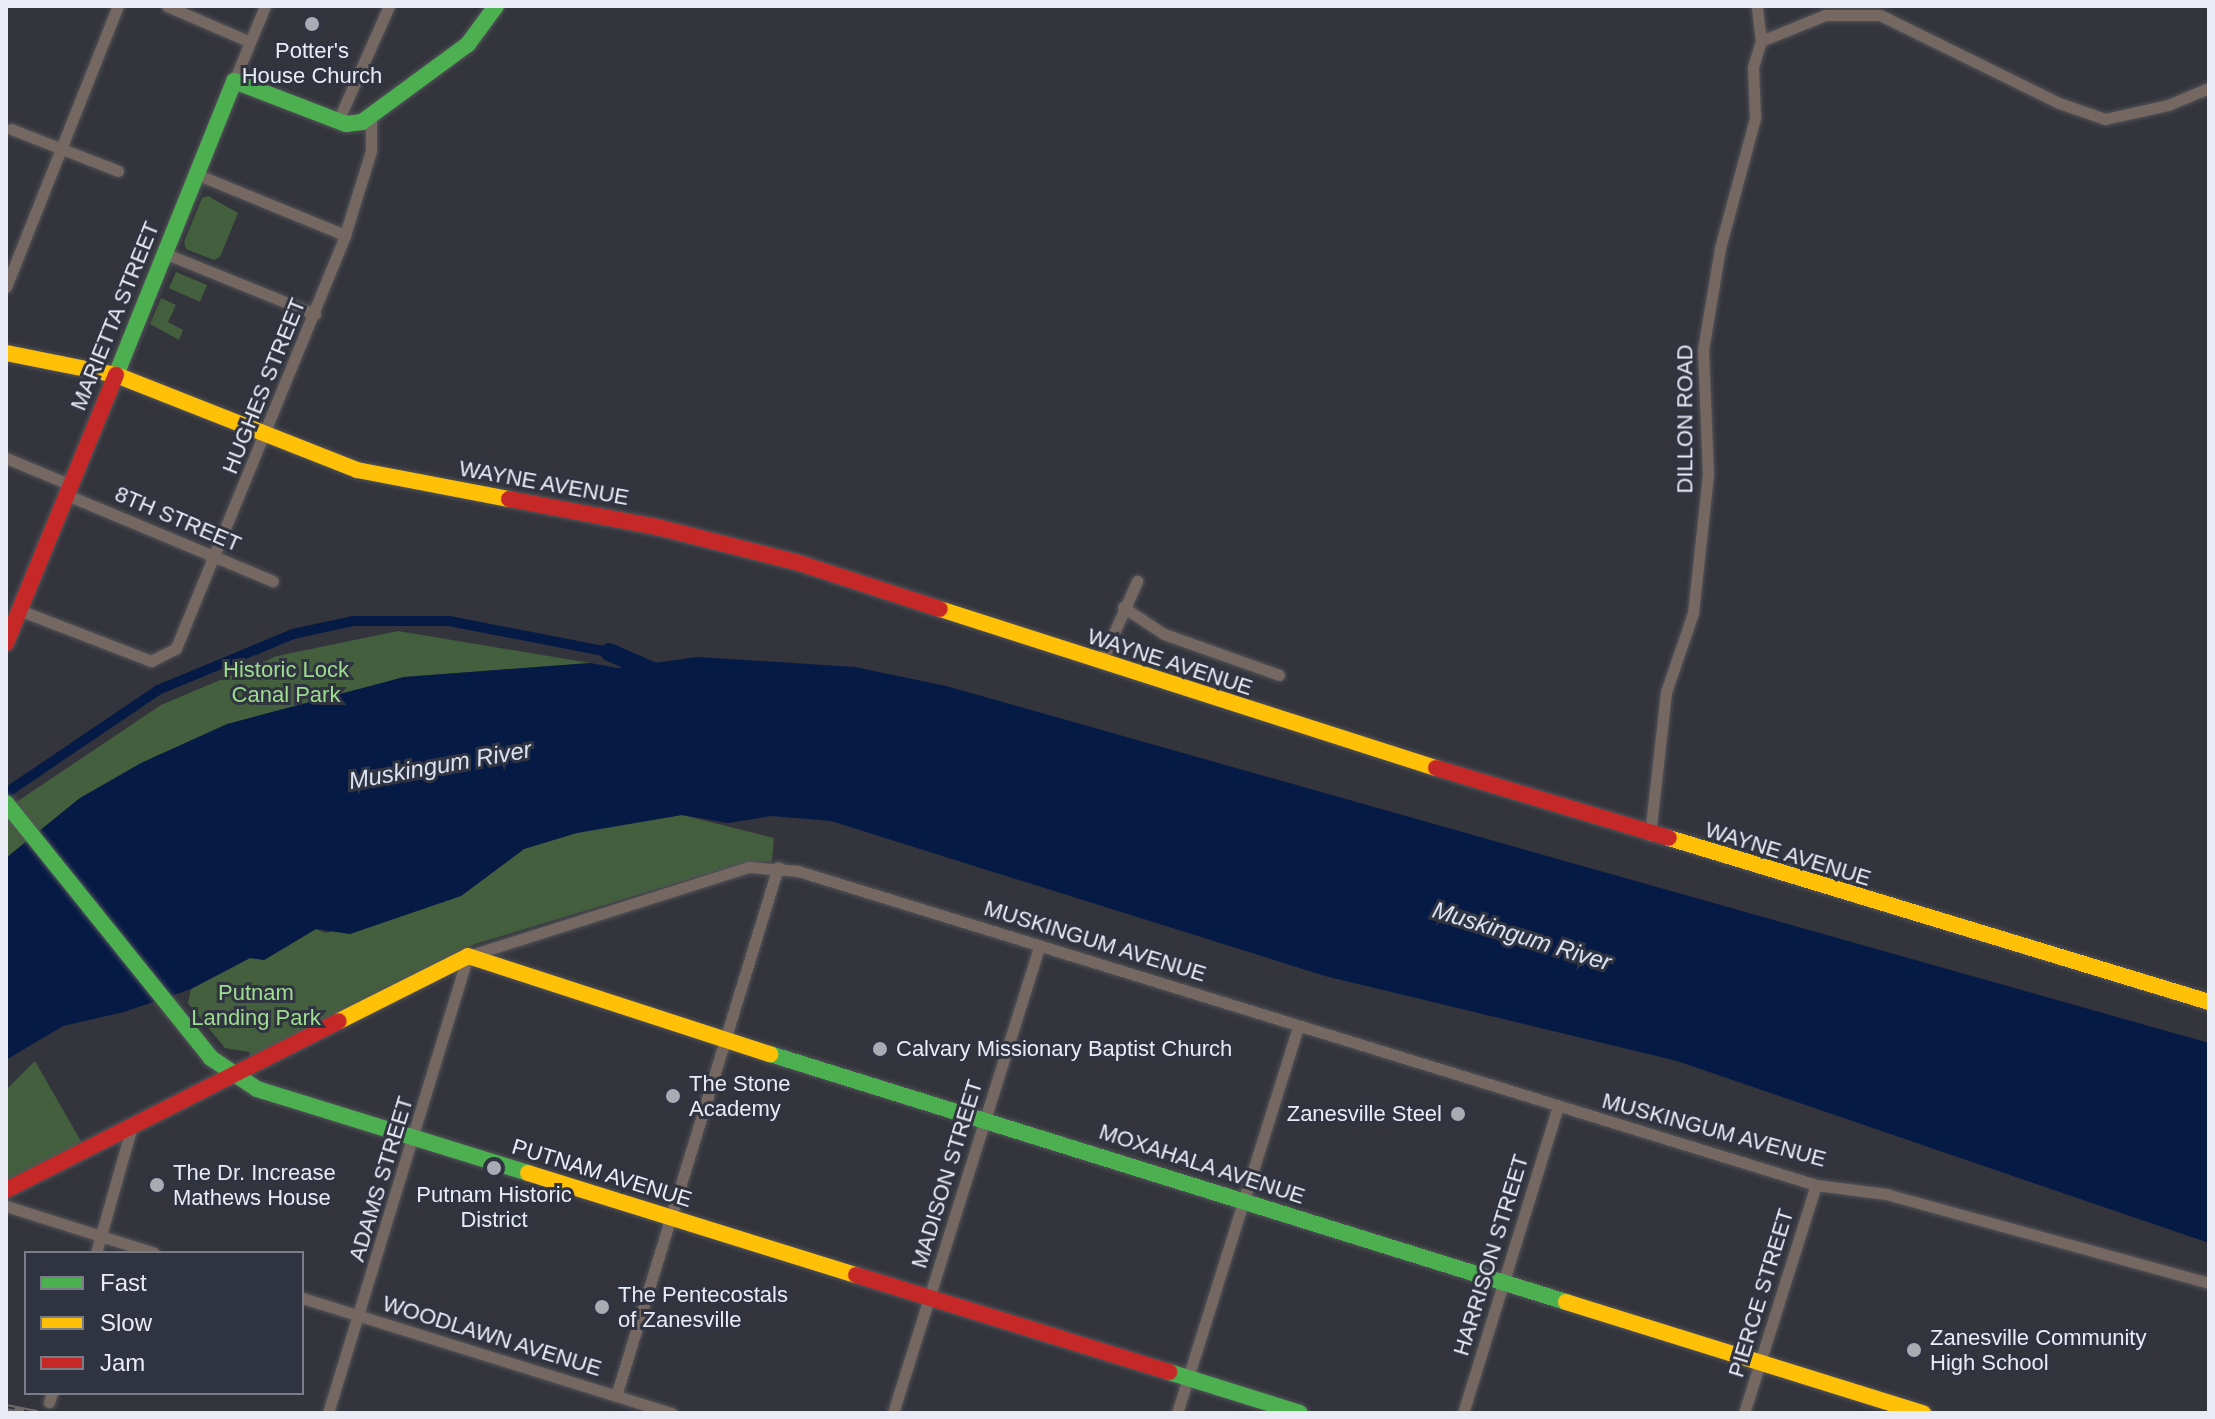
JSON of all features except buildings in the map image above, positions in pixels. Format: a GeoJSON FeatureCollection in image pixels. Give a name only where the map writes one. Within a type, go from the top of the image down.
{"type":"FeatureCollection","features":[{"type":"Feature","properties":{"kind":"main road"},"geometry":{"type":"LineString","coordinates":[[234,81],[338,121],[355,124],[371,118],[468,44],[496,6]]}},
{"type":"Feature","properties":{"kind":"main road","name":"MARIETTA STREET"},"geometry":{"type":"LineString","coordinates":[[6,643],[13,607],[69,490],[234,81]]}},
{"type":"Feature","properties":{"kind":"main road","name":"WAYNE AVENUE"},"geometry":{"type":"LineString","coordinates":[[6,353],[116,375],[333,463],[385,477],[580,511],[782,558],[1650,835],[2209,1002]]}},
{"type":"Feature","properties":{"kind":"main road","name":"PUTNAM AVENUE"},"geometry":{"type":"LineString","coordinates":[[6,803],[197,1039],[232,1075],[257,1089],[1300,1413]]}},
{"type":"Feature","properties":{"kind":"main road","name":"MOXAHALA AVENUE"},"geometry":{"type":"LineString","coordinates":[[468,956],[489,967],[985,1118],[1923,1413]]}},
{"type":"Feature","properties":{"kind":"main road","name":"MUSKINGUM AVENUE"},"geometry":{"type":"LineString","coordinates":[[6,1190],[468,956]]}},
{"type":"Feature","properties":{"kind":"street"},"geometry":{"type":"LineString","coordinates":[[6,287],[118,6]]}},
{"type":"Feature","properties":{"kind":"street"},"geometry":{"type":"LineString","coordinates":[[167,6],[250,42]]}},
{"type":"Feature","properties":{"kind":"street","name":"MARIETTA STREET"},"geometry":{"type":"LineString","coordinates":[[234,81],[265,6]]}},
{"type":"Feature","properties":{"kind":"street"},"geometry":{"type":"LineString","coordinates":[[338,121],[389,6]]}},
{"type":"Feature","properties":{"kind":"street","name":"DILLON ROAD"},"geometry":{"type":"LineString","coordinates":[[1650,835],[1666,692],[1693,613],[1708,474],[1703,350],[1720,248],[1755,118],[1753,67],[1761,41],[1757,6]]}},
{"type":"Feature","properties":{"kind":"street"},"geometry":{"type":"LineString","coordinates":[[1761,41],[1825,15],[1880,15],[2059,103],[2105,119],[2168,105],[2209,88]]}},
{"type":"Feature","properties":{"kind":"street","name":"HUGHES STREET"},"geometry":{"type":"LineString","coordinates":[[13,607],[145,660],[164,658],[186,633],[345,235],[371,151],[371,118]]}},
{"type":"Feature","properties":{"kind":"street"},"geometry":{"type":"LineString","coordinates":[[11,129],[118,171]]}},
{"type":"Feature","properties":{"kind":"street"},"geometry":{"type":"LineString","coordinates":[[196,174],[345,235]]}},
{"type":"Feature","properties":{"kind":"street"},"geometry":{"type":"LineString","coordinates":[[164,253],[315,314]]}},
{"type":"Feature","properties":{"kind":"street","name":"8TH STREET"},"geometry":{"type":"LineString","coordinates":[[6,458],[69,490],[273,581]]}},
{"type":"Feature","properties":{"kind":"street"},"geometry":{"type":"LineString","coordinates":[[1101,662],[1137,581]]}},
{"type":"Feature","properties":{"kind":"street"},"geometry":{"type":"LineString","coordinates":[[1123,607],[1164,634],[1279,675]]}},
{"type":"Feature","properties":{"kind":"street","name":"MUSKINGUM AVENUE"},"geometry":{"type":"LineString","coordinates":[[468,956],[749,867],[778,867],[1557,1109],[1816,1185],[1886,1194],[2209,1283]]}},
{"type":"Feature","properties":{"kind":"street"},"geometry":{"type":"LineString","coordinates":[[616,1396],[778,867]]}},
{"type":"Feature","properties":{"kind":"street","name":"MADISON STREET"},"geometry":{"type":"LineString","coordinates":[[893,1413],[1039,946]]}},
{"type":"Feature","properties":{"kind":"street","name":"ADAMS STREET"},"geometry":{"type":"LineString","coordinates":[[328,1413],[415,1138],[468,956]]}},
{"type":"Feature","properties":{"kind":"street"},"geometry":{"type":"LineString","coordinates":[[1177,1413],[1298,1027]]}},
{"type":"Feature","properties":{"kind":"street","name":"HARRISON STREET"},"geometry":{"type":"LineString","coordinates":[[1463,1413],[1557,1109]]}},
{"type":"Feature","properties":{"kind":"street"},"geometry":{"type":"LineString","coordinates":[[97,1251],[132,1126]]}},
{"type":"Feature","properties":{"kind":"street","name":"PIERCE STREET"},"geometry":{"type":"LineString","coordinates":[[1744,1413],[1816,1185]]}},
{"type":"Feature","properties":{"kind":"street"},"geometry":{"type":"LineString","coordinates":[[6,1206],[147,1251]]}},
{"type":"Feature","properties":{"kind":"street","name":"WOODLAWN AVENUE"},"geometry":{"type":"LineString","coordinates":[[304,1299],[671,1413]]}},
{"type":"Feature","properties":{"kind":"green space"},"geometry":{"type":"Polygon","coordinates":[[[208,196],[238,213],[220,257],[214,260],[186,249],[184,242],[202,198],[208,196]]]}},
{"type":"Feature","properties":{"kind":"green space"},"geometry":{"type":"Polygon","coordinates":[[[176,272],[207,285],[200,302],[169,288],[176,272]]]}},
{"type":"Feature","properties":{"kind":"green space"},"geometry":{"type":"Polygon","coordinates":[[[161,298],[176,305],[168,322],[183,330],[179,340],[150,324],[161,298]]]}},
{"type":"Feature","properties":{"kind":"green space","name":"Historic Lock Canal Park"},"geometry":{"type":"Polygon","coordinates":[[[398,631],[590,663],[404,677],[158,755],[80,798],[6,858],[6,809],[161,705],[277,656],[398,631]]]}},
{"type":"Feature","properties":{"kind":"green space","name":"Putnam Landing Park"},"geometry":{"type":"Polygon","coordinates":[[[682,815],[774,838],[772,861],[740,864],[475,944],[251,1057],[249,1052],[225,1048],[188,1003],[191,989],[250,958],[264,960],[316,929],[326,933],[461,896],[524,849],[577,832],[682,815]]]}},
{"type":"Feature","properties":{"kind":"green space"},"geometry":{"type":"Polygon","coordinates":[[[35,1061],[82,1143],[6,1182],[6,1090],[35,1061]]]}},
{"type":"Feature","properties":{"kind":"water"},"geometry":{"type":"Polygon","coordinates":[[[697,657],[855,667],[946,686],[2209,1043],[2209,1243],[1677,1061],[1325,976],[831,821],[771,816],[728,823],[682,815],[577,833],[524,849],[461,896],[350,934],[316,929],[264,960],[250,958],[191,989],[124,1012],[63,1026],[6,1060],[6,858],[80,798],[141,763],[227,724],[404,677],[590,663],[618,668],[697,657]]]}},
{"type":"Feature","properties":{"kind":"waterway","name":"Muskingum River"},"geometry":{"type":"LineString","coordinates":[[6,793],[158,690],[293,634],[353,621],[449,621],[609,652]]}},
{"type":"Feature","properties":{"kind":"waterway","name":"Muskingum River"},"geometry":{"type":"LineString","coordinates":[[609,652],[662,675]]}},
{"type":"Feature","properties":{"kind":"railway"},"geometry":{"type":"LineString","coordinates":[[6,1407],[37,1413]]}},
{"type":"Feature","properties":{"kind":"traffic: fast"},"geometry":{"type":"LineString","coordinates":[[116,375],[234,81],[346,124],[362,122],[468,44],[496,6]]}},
{"type":"Feature","properties":{"kind":"traffic: fast"},"geometry":{"type":"LineString","coordinates":[[6,803],[211,1058],[257,1089],[528,1173]]}},
{"type":"Feature","properties":{"kind":"traffic: fast"},"geometry":{"type":"LineString","coordinates":[[770,1054],[1566,1302]]}},
{"type":"Feature","properties":{"kind":"traffic: fast"},"geometry":{"type":"LineString","coordinates":[[1169,1372],[1300,1413]]}},
{"type":"Feature","properties":{"kind":"traffic: slow"},"geometry":{"type":"LineString","coordinates":[[6,353],[116,375],[357,470],[509,499]]}},
{"type":"Feature","properties":{"kind":"traffic: slow"},"geometry":{"type":"LineString","coordinates":[[940,609],[1436,768]]}},
{"type":"Feature","properties":{"kind":"traffic: slow"},"geometry":{"type":"LineString","coordinates":[[1669,838],[2209,1002]]}},
{"type":"Feature","properties":{"kind":"traffic: slow"},"geometry":{"type":"LineString","coordinates":[[339,1021],[468,956],[770,1054]]}},
{"type":"Feature","properties":{"kind":"traffic: slow"},"geometry":{"type":"LineString","coordinates":[[528,1173],[856,1275]]}},
{"type":"Feature","properties":{"kind":"traffic: slow"},"geometry":{"type":"LineString","coordinates":[[1566,1302],[1923,1413]]}},
{"type":"Feature","properties":{"kind":"traffic: jam"},"geometry":{"type":"LineString","coordinates":[[6,643],[116,375]]}},
{"type":"Feature","properties":{"kind":"traffic: jam"},"geometry":{"type":"LineString","coordinates":[[509,499],[657,527],[799,563],[940,609]]}},
{"type":"Feature","properties":{"kind":"traffic: jam"},"geometry":{"type":"LineString","coordinates":[[1436,768],[1669,838]]}},
{"type":"Feature","properties":{"kind":"traffic: jam"},"geometry":{"type":"LineString","coordinates":[[6,1190],[339,1021]]}},
{"type":"Feature","properties":{"kind":"traffic: jam"},"geometry":{"type":"LineString","coordinates":[[856,1275],[1169,1372]]}},
{"type":"Feature","properties":{"kind":"place","name":"Potter's House Church"},"geometry":{"type":"Point","coordinates":[312,24]}},
{"type":"Feature","properties":{"kind":"place","name":"Calvary Missionary Baptist Church"},"geometry":{"type":"Point","coordinates":[880,1049]}},
{"type":"Feature","properties":{"kind":"place","name":"The Stone Academy"},"geometry":{"type":"Point","coordinates":[673,1096]}},
{"type":"Feature","properties":{"kind":"place","name":"Zanesville Steel"},"geometry":{"type":"Point","coordinates":[1458,1114]}},
{"type":"Feature","properties":{"kind":"place","name":"Putnam Historic District"},"geometry":{"type":"Point","coordinates":[494,1168]}},
{"type":"Feature","properties":{"kind":"place","name":"The Dr. Increase Mathews House"},"geometry":{"type":"Point","coordinates":[157,1185]}},
{"type":"Feature","properties":{"kind":"place","name":"The Pentecostals of Zanesville"},"geometry":{"type":"Point","coordinates":[602,1307]}},
{"type":"Feature","properties":{"kind":"place","name":"Zanesville Community High School"},"geometry":{"type":"Point","coordinates":[1914,1350]}}]}
